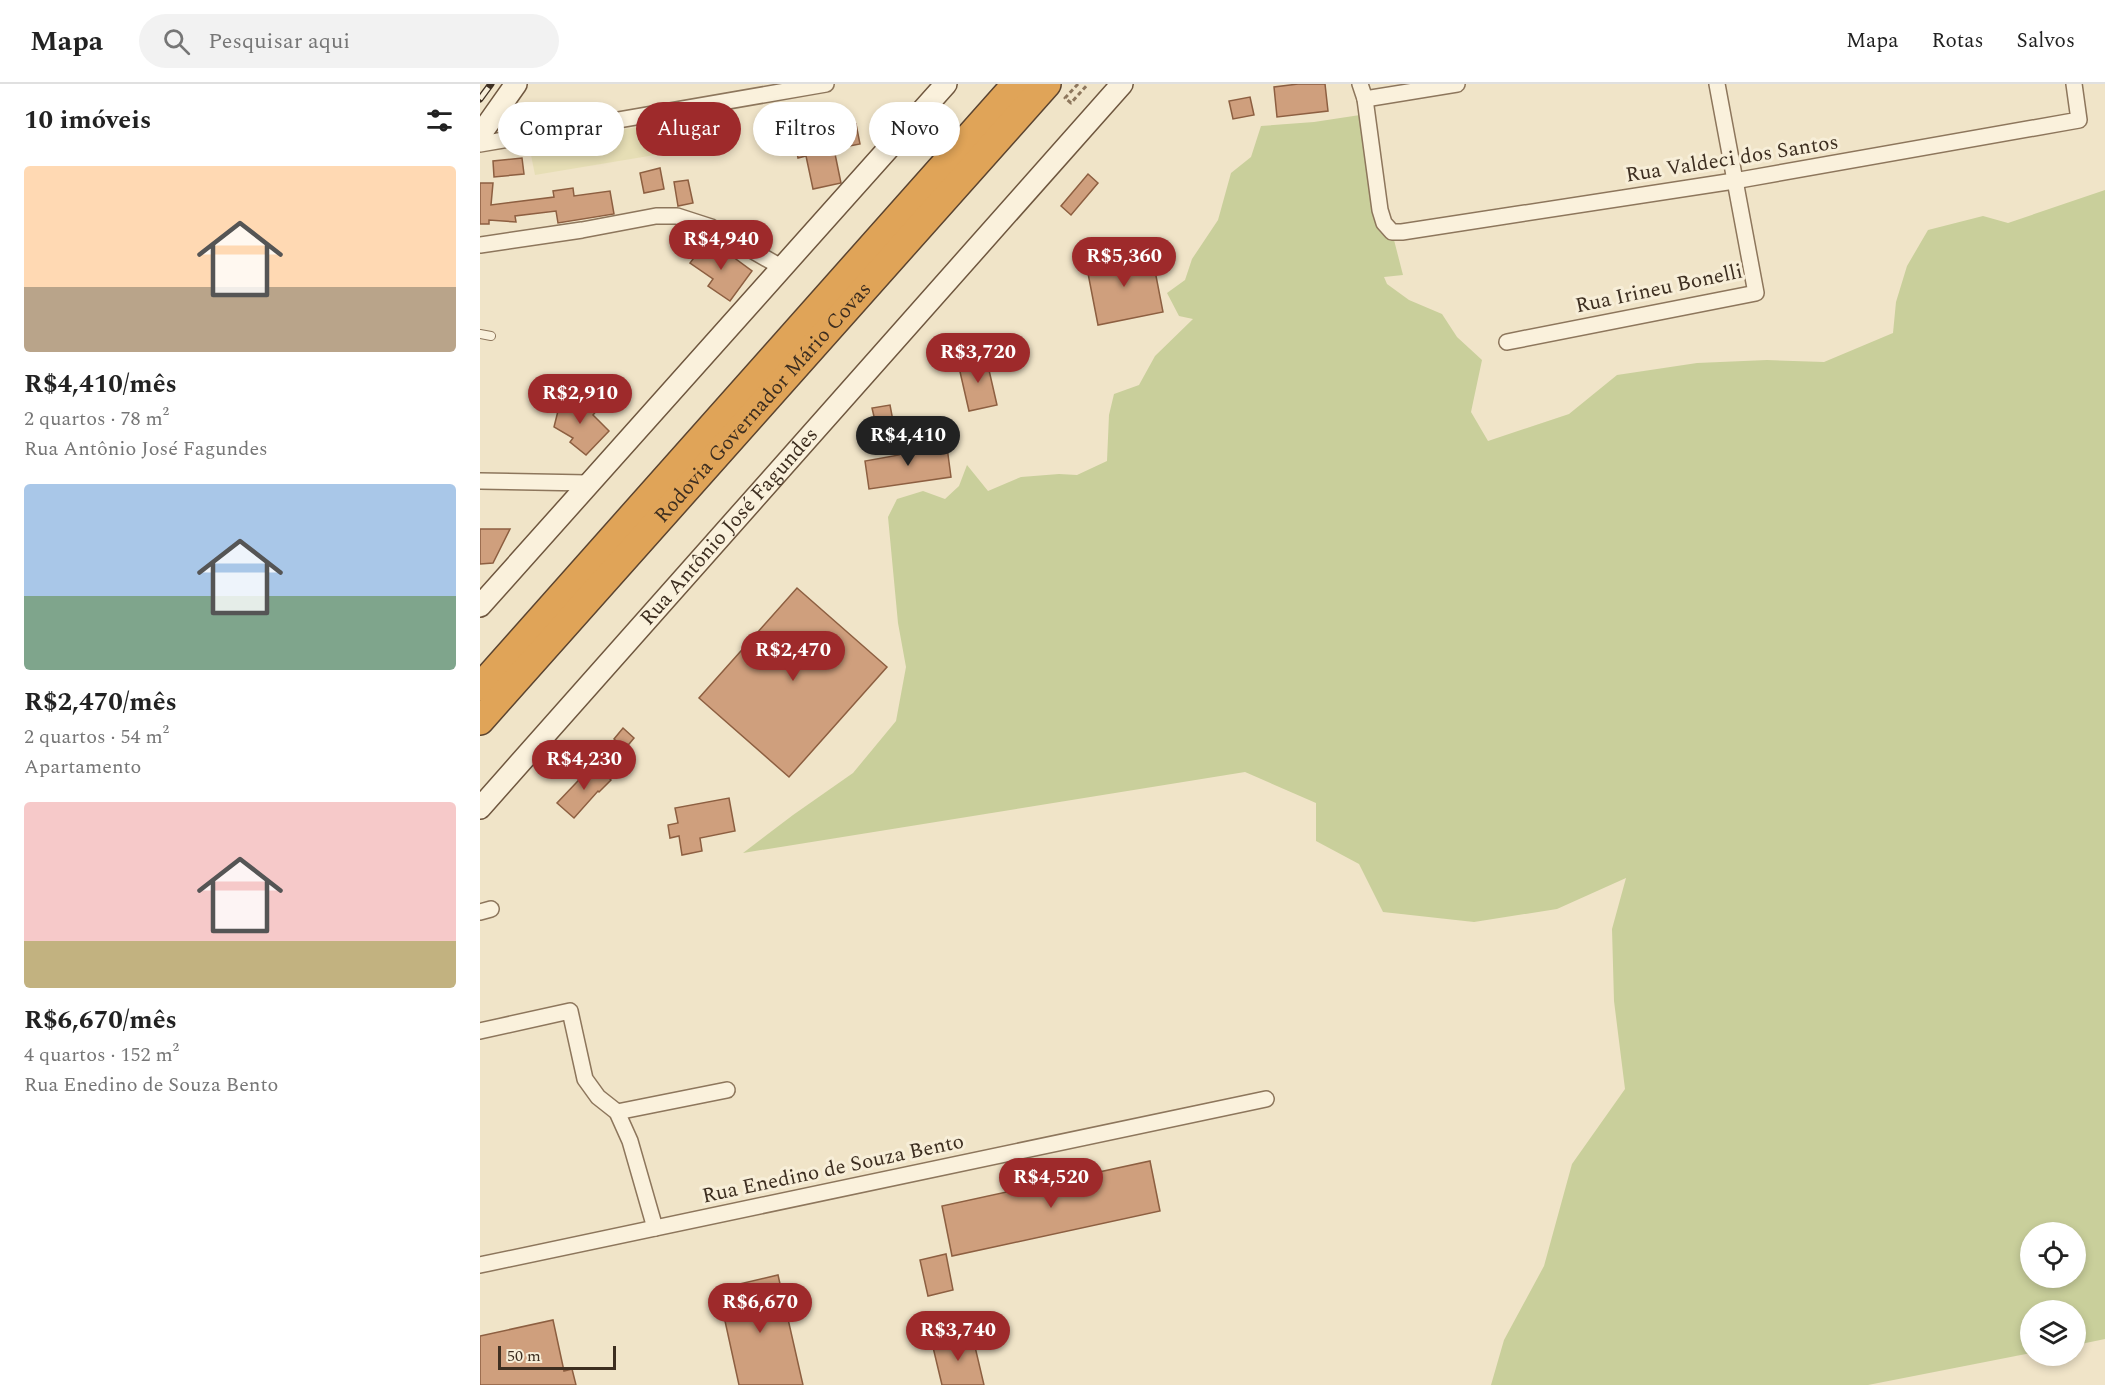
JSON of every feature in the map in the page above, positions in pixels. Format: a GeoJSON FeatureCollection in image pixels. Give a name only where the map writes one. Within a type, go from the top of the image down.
{"type":"FeatureCollection","features":[{"type":"Feature","properties":{"kind":"highway","name":"Rodovia Governador Mário Covas"},"geometry":{"type":"LineString","coordinates":[[480,687],[1016,84]]}},
{"type":"Feature","properties":{"kind":"highway","name":"Rodovia Governador Mário Covas"},"geometry":{"type":"LineString","coordinates":[[480,721],[1047,84]]}},
{"type":"Feature","properties":{"kind":"main road"},"geometry":{"type":"LineString","coordinates":[[480,135],[516,84]]}},
{"type":"Feature","properties":{"kind":"main road"},"geometry":{"type":"LineString","coordinates":[[480,606],[946,84]]}},
{"type":"Feature","properties":{"kind":"main road","name":"Rua Antônio José Fagundes"},"geometry":{"type":"LineString","coordinates":[[480,808],[1122,84]]}},
{"type":"Feature","properties":{"kind":"street"},"geometry":{"type":"LineString","coordinates":[[480,144],[826,84]]}},
{"type":"Feature","properties":{"kind":"street"},"geometry":{"type":"LineString","coordinates":[[1360,84],[1365,99],[1457,84]]}},
{"type":"Feature","properties":{"kind":"street","name":"Rua Irineu Bonelli"},"geometry":{"type":"LineString","coordinates":[[1507,342],[1756,293],[1717,84]]}},
{"type":"Feature","properties":{"kind":"street","name":"Rua Valdeci dos Santos"},"geometry":{"type":"LineString","coordinates":[[1365,99],[1380,210],[1384,223],[1392,231],[1419,230],[1734,181],[2079,120],[2074,84]]}},
{"type":"Feature","properties":{"kind":"street"},"geometry":{"type":"LineString","coordinates":[[480,246],[656,216],[677,216],[711,227],[781,267]]}},
{"type":"Feature","properties":{"kind":"street"},"geometry":{"type":"LineString","coordinates":[[480,481],[588,483]]}},
{"type":"Feature","properties":{"kind":"street"},"geometry":{"type":"LineString","coordinates":[[480,1030],[570,1011],[585,1079],[598,1097],[617,1112],[630,1141],[655,1228]]}},
{"type":"Feature","properties":{"kind":"street"},"geometry":{"type":"LineString","coordinates":[[617,1112],[727,1090]]}},
{"type":"Feature","properties":{"kind":"street","name":"Rua Enedino de Souza Bento"},"geometry":{"type":"LineString","coordinates":[[480,1265],[1266,1099]]}},
{"type":"Feature","properties":{"kind":"lane"},"geometry":{"type":"LineString","coordinates":[[480,334],[491,336]]}},
{"type":"Feature","properties":{"kind":"path"},"geometry":{"type":"LineString","coordinates":[[1078,84],[1065,98],[1071,103],[1088,84]]}},
{"type":"Feature","properties":{"kind":"shaded area"},"geometry":{"type":"Polygon","coordinates":[[[636,127],[636,156],[649,156],[535,175],[531,156],[624,156],[624,129],[636,127]]]}},
{"type":"Feature","properties":{"kind":"green space"},"geometry":{"type":"Polygon","coordinates":[[[1360,115],[1374,212],[1380,232],[1394,240],[1403,275],[1384,277],[1387,284],[1409,300],[1442,314],[1457,337],[1482,360],[1471,412],[1488,441],[1569,414],[1617,375],[1697,363],[1767,360],[1824,362],[1893,333],[1896,302],[1907,266],[1928,230],[1983,216],[2008,223],[2105,190],[2105,1339],[2086,1343],[2086,1300],[2020,1300],[2020,1355],[1868,1385],[1491,1385],[1504,1340],[1544,1266],[1572,1164],[1625,1089],[1614,1001],[1612,929],[1626,878],[1557,909],[1474,922],[1383,912],[1359,864],[1316,841],[1316,803],[1245,772],[743,853],[853,773],[896,721],[906,667],[898,623],[888,517],[897,499],[923,491],[945,499],[959,486],[967,465],[988,491],[1021,477],[1077,475],[1107,461],[1109,415],[1114,394],[1139,385],[1155,356],[1193,319],[1179,316],[1167,293],[1185,280],[1192,259],[1218,220],[1231,173],[1251,157],[1261,126],[1314,122],[1360,115]]]}},
{"type":"Feature","properties":{"kind":"building"},"geometry":{"type":"Polygon","coordinates":[[[1325,84],[1328,111],[1277,117],[1274,87],[1325,84]]]}},
{"type":"Feature","properties":{"kind":"building"},"geometry":{"type":"Polygon","coordinates":[[[1250,97],[1254,115],[1233,119],[1229,101],[1250,97]]]}},
{"type":"Feature","properties":{"kind":"building"},"geometry":{"type":"Polygon","coordinates":[[[857,129],[860,144],[857,145],[857,129]]]}},
{"type":"Feature","properties":{"kind":"building"},"geometry":{"type":"Polygon","coordinates":[[[806,156],[835,156],[841,183],[813,189],[806,156]]]}},
{"type":"Feature","properties":{"kind":"building"},"geometry":{"type":"Polygon","coordinates":[[[522,158],[524,174],[494,177],[493,161],[522,158]]]}},
{"type":"Feature","properties":{"kind":"building"},"geometry":{"type":"Polygon","coordinates":[[[660,168],[664,189],[644,193],[640,173],[660,168]]]}},
{"type":"Feature","properties":{"kind":"building"},"geometry":{"type":"Polygon","coordinates":[[[1088,174],[1098,183],[1071,215],[1061,206],[1088,174]]]}},
{"type":"Feature","properties":{"kind":"building"},"geometry":{"type":"Polygon","coordinates":[[[688,180],[693,203],[678,206],[674,182],[688,180]]]}},
{"type":"Feature","properties":{"kind":"building"},"geometry":{"type":"Polygon","coordinates":[[[480,183],[493,183],[491,205],[554,197],[553,191],[573,188],[574,196],[610,191],[614,214],[558,223],[556,211],[515,216],[516,222],[489,220],[489,224],[480,224],[480,183]]]}},
{"type":"Feature","properties":{"kind":"building"},"geometry":{"type":"Polygon","coordinates":[[[705,243],[726,258],[729,254],[752,271],[730,301],[708,286],[713,279],[690,263],[705,243]]]}},
{"type":"Feature","properties":{"kind":"building"},"geometry":{"type":"Polygon","coordinates":[[[1151,250],[1163,312],[1098,325],[1086,263],[1151,250]]]}},
{"type":"Feature","properties":{"kind":"building"},"geometry":{"type":"Polygon","coordinates":[[[986,357],[997,405],[969,411],[958,363],[986,357]]]}},
{"type":"Feature","properties":{"kind":"building"},"geometry":{"type":"Polygon","coordinates":[[[561,399],[598,409],[593,415],[609,431],[586,455],[570,442],[573,438],[554,427],[561,399]]]}},
{"type":"Feature","properties":{"kind":"building"},"geometry":{"type":"Polygon","coordinates":[[[890,405],[893,421],[876,425],[872,408],[890,405]]]}},
{"type":"Feature","properties":{"kind":"building"},"geometry":{"type":"Polygon","coordinates":[[[911,442],[913,452],[947,447],[951,477],[869,489],[865,461],[899,455],[898,444],[911,442]]]}},
{"type":"Feature","properties":{"kind":"building"},"geometry":{"type":"Polygon","coordinates":[[[480,529],[510,529],[493,563],[480,564],[480,529]]]}},
{"type":"Feature","properties":{"kind":"building"},"geometry":{"type":"Polygon","coordinates":[[[797,588],[887,667],[789,777],[699,698],[797,588]]]}},
{"type":"Feature","properties":{"kind":"building"},"geometry":{"type":"Polygon","coordinates":[[[623,728],[634,738],[625,749],[614,739],[623,728]]]}},
{"type":"Feature","properties":{"kind":"building"},"geometry":{"type":"Polygon","coordinates":[[[594,764],[611,780],[574,818],[557,803],[594,764]]]}},
{"type":"Feature","properties":{"kind":"building"},"geometry":{"type":"Polygon","coordinates":[[[729,798],[735,831],[700,838],[702,851],[682,855],[679,836],[670,838],[668,825],[678,823],[675,808],[729,798]]]}},
{"type":"Feature","properties":{"kind":"building"},"geometry":{"type":"Polygon","coordinates":[[[1150,1161],[1160,1211],[952,1256],[942,1206],[1150,1161]]]}},
{"type":"Feature","properties":{"kind":"building"},"geometry":{"type":"Polygon","coordinates":[[[946,1254],[953,1290],[928,1296],[920,1260],[946,1254]]]}},
{"type":"Feature","properties":{"kind":"building"},"geometry":{"type":"Polygon","coordinates":[[[778,1275],[803,1385],[739,1385],[718,1289],[778,1275]]]}},
{"type":"Feature","properties":{"kind":"building"},"geometry":{"type":"Polygon","coordinates":[[[553,1320],[564,1371],[572,1369],[576,1385],[480,1385],[480,1336],[553,1320]]]}},
{"type":"Feature","properties":{"kind":"building"},"geometry":{"type":"Polygon","coordinates":[[[972,1334],[984,1385],[942,1385],[932,1343],[972,1334]]]}},
{"type":"Feature","properties":{"kind":"railway"},"geometry":{"type":"LineString","coordinates":[[480,99],[491,84]]}}]}
